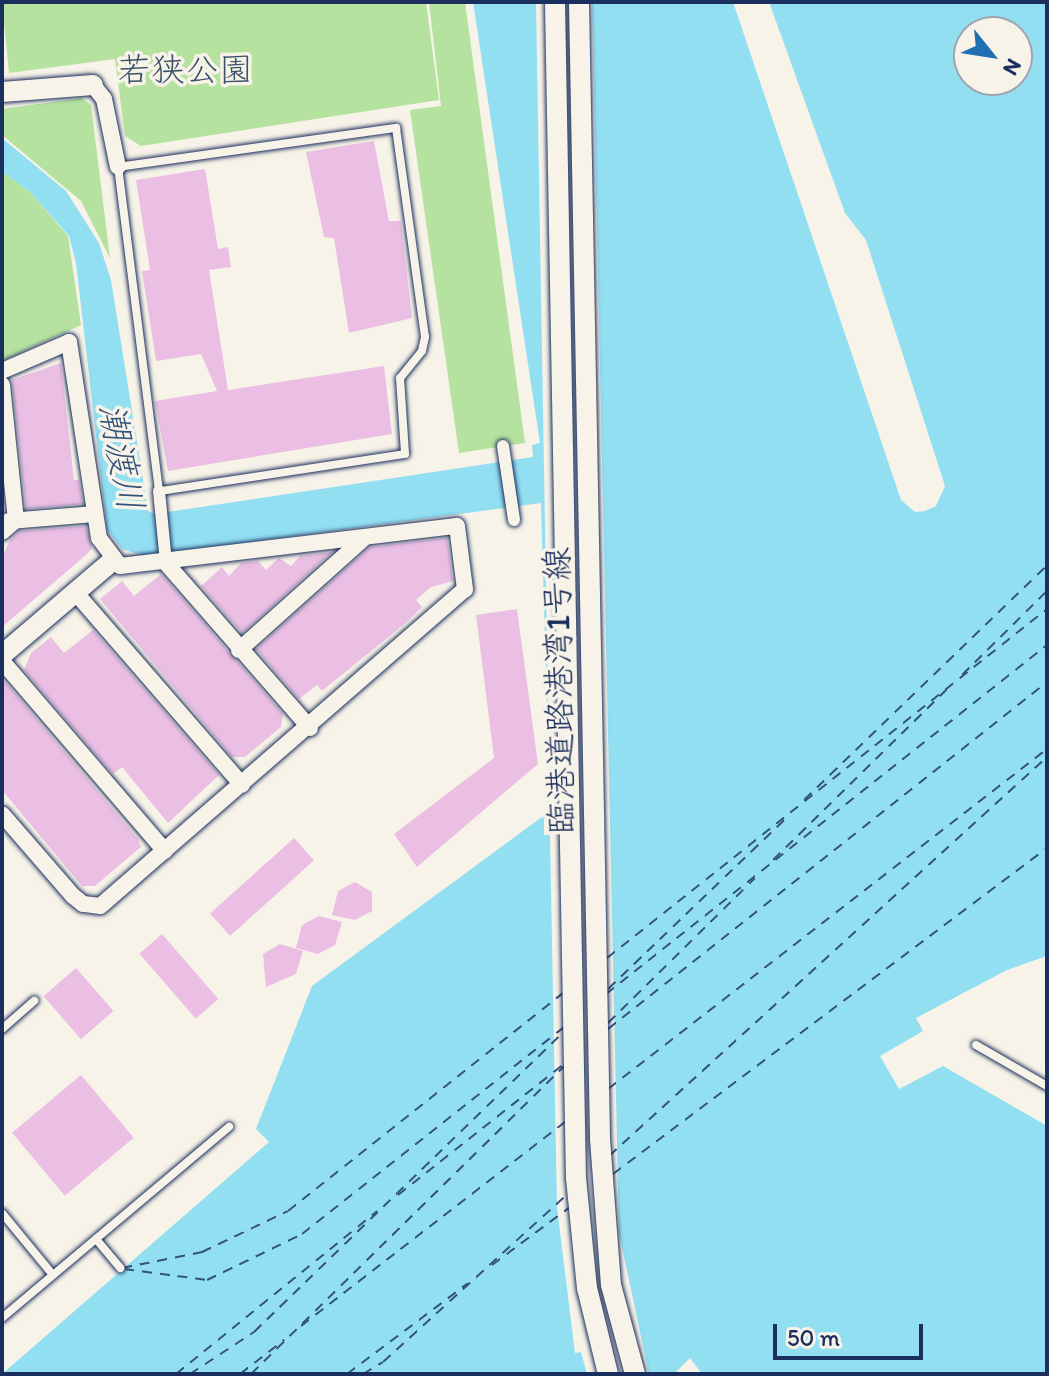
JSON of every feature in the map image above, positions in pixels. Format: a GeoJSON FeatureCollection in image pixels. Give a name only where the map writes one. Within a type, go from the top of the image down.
{"type":"FeatureCollection","features":[{"type":"Feature","properties":{"kind":"street","name":"臨港道路港湾1号線"},"geometry":{"type":"LineString","coordinates":[[555,2],[576,1178],[587,1288],[608,1374]]}},
{"type":"Feature","properties":{"kind":"street","name":"臨港道路港湾1号線"},"geometry":{"type":"LineString","coordinates":[[579,2],[601,1155],[611,1285],[635,1374]]}},
{"type":"Feature","properties":{"kind":"street"},"geometry":{"type":"LineString","coordinates":[[2,92],[93,85],[104,99],[118,167]]}},
{"type":"Feature","properties":{"kind":"street"},"geometry":{"type":"LineString","coordinates":[[2,371],[69,342],[95,514],[103,550],[112,561],[132,567],[166,556],[363,539],[457,526],[465,589],[310,728],[100,906],[83,904],[2,814]]}},
{"type":"Feature","properties":{"kind":"street"},"geometry":{"type":"LineString","coordinates":[[2,385],[9,521],[2,532]]}},
{"type":"Feature","properties":{"kind":"street"},"geometry":{"type":"LineString","coordinates":[[503,446],[514,520]]}},
{"type":"Feature","properties":{"kind":"street"},"geometry":{"type":"LineString","coordinates":[[159,491],[166,556],[239,650],[310,728]]}},
{"type":"Feature","properties":{"kind":"street"},"geometry":{"type":"LineString","coordinates":[[9,521],[95,514]]}},
{"type":"Feature","properties":{"kind":"street"},"geometry":{"type":"LineString","coordinates":[[239,650],[363,539]]}},
{"type":"Feature","properties":{"kind":"street"},"geometry":{"type":"LineString","coordinates":[[2,655],[112,561]]}},
{"type":"Feature","properties":{"kind":"street"},"geometry":{"type":"LineString","coordinates":[[75,592],[242,785]]}},
{"type":"Feature","properties":{"kind":"street"},"geometry":{"type":"LineString","coordinates":[[2,661],[165,851]]}},
{"type":"Feature","properties":{"kind":"lane"},"geometry":{"type":"LineString","coordinates":[[396,128],[425,337],[422,351],[400,378],[405,454],[159,491],[118,167],[396,128]]}},
{"type":"Feature","properties":{"kind":"lane"},"geometry":{"type":"LineString","coordinates":[[2,1029],[34,1001]]}},
{"type":"Feature","properties":{"kind":"lane"},"geometry":{"type":"LineString","coordinates":[[976,1045],[1047,1086]]}},
{"type":"Feature","properties":{"kind":"lane"},"geometry":{"type":"LineString","coordinates":[[2,1318],[229,1127]]}},
{"type":"Feature","properties":{"kind":"lane"},"geometry":{"type":"LineString","coordinates":[[2,1213],[53,1275]]}},
{"type":"Feature","properties":{"kind":"lane"},"geometry":{"type":"LineString","coordinates":[[96,1239],[120,1268]]}},
{"type":"Feature","properties":{"kind":"green space","name":"若狭公園"},"geometry":{"type":"Polygon","coordinates":[[[2,2],[426,2],[439,100],[141,146],[125,136],[115,59],[9,73],[2,2]]]}},
{"type":"Feature","properties":{"kind":"green space"},"geometry":{"type":"Polygon","coordinates":[[[429,2],[465,2],[525,443],[459,453],[410,110],[441,106],[429,2]]]}},
{"type":"Feature","properties":{"kind":"green space"},"geometry":{"type":"Polygon","coordinates":[[[82,98],[91,105],[110,258],[81,201],[2,135],[2,109],[82,98]]]}},
{"type":"Feature","properties":{"kind":"green space"},"geometry":{"type":"Polygon","coordinates":[[[2,172],[29,191],[68,236],[81,325],[2,361],[2,172]]]}},
{"type":"Feature","properties":{"kind":"water","name":"潮渡川"},"geometry":{"type":"Polygon","coordinates":[[[473,2],[1047,2],[1047,956],[1007,970],[916,1018],[923,1031],[880,1056],[899,1089],[943,1066],[1047,1126],[1047,1374],[702,1374],[690,1358],[674,1374],[2,1374],[269,1142],[256,1129],[312,986],[550,811],[541,503],[145,556],[122,549],[107,530],[76,263],[69,236],[29,191],[2,172],[2,138],[66,191],[99,243],[111,280],[148,511],[154,514],[533,457],[532,445],[540,443],[473,2]]]}},
{"type":"Feature","properties":{"kind":"pier"},"geometry":{"type":"Polygon","coordinates":[[[536,2],[592,2],[619,1233],[649,1374],[587,1374],[581,1352],[575,1353],[557,1208],[550,835],[544,835],[544,819],[550,818],[536,2]]]}},
{"type":"Feature","properties":{"kind":"pier"},"geometry":{"type":"Polygon","coordinates":[[[733,2],[769,2],[845,213],[866,240],[945,486],[936,506],[925,511],[915,512],[901,500],[733,2]]]}},
{"type":"Feature","properties":{"kind":"building"},"geometry":{"type":"Polygon","coordinates":[[[374,141],[389,221],[401,221],[412,318],[349,333],[334,238],[324,237],[306,152],[374,141]]]}},
{"type":"Feature","properties":{"kind":"building"},"geometry":{"type":"Polygon","coordinates":[[[205,169],[218,249],[228,247],[231,267],[209,270],[228,390],[384,366],[392,434],[168,471],[155,401],[217,391],[201,354],[156,361],[142,271],[150,270],[136,180],[205,169]]]}},
{"type":"Feature","properties":{"kind":"building"},"geometry":{"type":"Polygon","coordinates":[[[61,363],[74,480],[79,480],[83,504],[26,509],[12,380],[61,363]]]}},
{"type":"Feature","properties":{"kind":"building"},"geometry":{"type":"Polygon","coordinates":[[[86,526],[92,548],[2,627],[2,557],[10,540],[20,531],[86,526]]]}},
{"type":"Feature","properties":{"kind":"building"},"geometry":{"type":"Polygon","coordinates":[[[447,538],[453,581],[431,587],[416,600],[422,607],[408,621],[322,691],[317,685],[299,699],[256,649],[370,547],[447,538]]]}},
{"type":"Feature","properties":{"kind":"building"},"geometry":{"type":"Polygon","coordinates":[[[332,552],[242,633],[201,586],[222,567],[229,576],[241,563],[258,561],[266,570],[279,558],[291,566],[300,556],[332,552]]]}},
{"type":"Feature","properties":{"kind":"building"},"geometry":{"type":"Polygon","coordinates":[[[161,574],[283,714],[281,727],[245,757],[232,757],[100,599],[122,581],[134,596],[161,574]]]}},
{"type":"Feature","properties":{"kind":"building"},"geometry":{"type":"Polygon","coordinates":[[[517,609],[538,764],[417,867],[394,834],[494,758],[476,615],[517,609]]]}},
{"type":"Feature","properties":{"kind":"building"},"geometry":{"type":"Polygon","coordinates":[[[93,630],[219,775],[168,823],[122,767],[113,774],[24,670],[31,653],[51,637],[64,653],[93,630]]]}},
{"type":"Feature","properties":{"kind":"building"},"geometry":{"type":"Polygon","coordinates":[[[2,678],[138,839],[141,847],[95,886],[82,886],[2,790],[2,678]]]}},
{"type":"Feature","properties":{"kind":"building"},"geometry":{"type":"Polygon","coordinates":[[[294,838],[314,860],[230,936],[210,914],[294,838]]]}},
{"type":"Feature","properties":{"kind":"building"},"geometry":{"type":"Polygon","coordinates":[[[355,882],[372,892],[372,911],[355,920],[332,915],[338,891],[355,882]]]}},
{"type":"Feature","properties":{"kind":"building"},"geometry":{"type":"Polygon","coordinates":[[[319,916],[342,922],[335,945],[318,954],[296,948],[302,925],[319,916]]]}},
{"type":"Feature","properties":{"kind":"building"},"geometry":{"type":"Polygon","coordinates":[[[162,934],[218,999],[196,1019],[139,954],[162,934]]]}},
{"type":"Feature","properties":{"kind":"building"},"geometry":{"type":"Polygon","coordinates":[[[280,944],[303,951],[296,974],[266,987],[263,954],[280,944]]]}},
{"type":"Feature","properties":{"kind":"building"},"geometry":{"type":"Polygon","coordinates":[[[76,968],[113,1011],[81,1039],[44,996],[76,968]]]}},
{"type":"Feature","properties":{"kind":"building"},"geometry":{"type":"Polygon","coordinates":[[[81,1075],[134,1138],[65,1196],[12,1133],[81,1075]]]}},
{"type":"Feature","properties":{"kind":"ferry route"},"geometry":{"type":"LineString","coordinates":[[804,800],[1047,565]]}},
{"type":"Feature","properties":{"kind":"ferry route"},"geometry":{"type":"LineString","coordinates":[[962,675],[1047,591]]}},
{"type":"Feature","properties":{"kind":"ferry route"},"geometry":{"type":"LineString","coordinates":[[607,958],[1047,609]]}},
{"type":"Feature","properties":{"kind":"ferry route"},"geometry":{"type":"LineString","coordinates":[[606,994],[1047,645]]}},
{"type":"Feature","properties":{"kind":"ferry route"},"geometry":{"type":"LineString","coordinates":[[608,1029],[1047,682]]}},
{"type":"Feature","properties":{"kind":"ferry route"},"geometry":{"type":"LineString","coordinates":[[773,860],[946,690]]}},
{"type":"Feature","properties":{"kind":"ferry route"},"geometry":{"type":"LineString","coordinates":[[608,1089],[1047,749]]}},
{"type":"Feature","properties":{"kind":"ferry route"},"geometry":{"type":"LineString","coordinates":[[609,1156],[1047,757]]}},
{"type":"Feature","properties":{"kind":"ferry route"},"geometry":{"type":"LineString","coordinates":[[608,989],[785,819]]}},
{"type":"Feature","properties":{"kind":"ferry route"},"geometry":{"type":"LineString","coordinates":[[613,1174],[1047,848]]}},
{"type":"Feature","properties":{"kind":"ferry route"},"geometry":{"type":"LineString","coordinates":[[608,1023],[755,878]]}},
{"type":"Feature","properties":{"kind":"ferry route"},"geometry":{"type":"LineString","coordinates":[[122,1268],[202,1252],[288,1211],[564,992]]}},
{"type":"Feature","properties":{"kind":"ferry route"},"geometry":{"type":"LineString","coordinates":[[124,1269],[207,1280],[302,1234],[563,1028]]}},
{"type":"Feature","properties":{"kind":"ferry route"},"geometry":{"type":"LineString","coordinates":[[190,1374],[254,1332],[563,1033]]}},
{"type":"Feature","properties":{"kind":"ferry route"},"geometry":{"type":"LineString","coordinates":[[398,1195],[565,1063]]}},
{"type":"Feature","properties":{"kind":"ferry route"},"geometry":{"type":"LineString","coordinates":[[251,1374],[564,1066]]}},
{"type":"Feature","properties":{"kind":"ferry route"},"geometry":{"type":"LineString","coordinates":[[301,1326],[565,1122]]}},
{"type":"Feature","properties":{"kind":"ferry route"},"geometry":{"type":"LineString","coordinates":[[363,1374],[383,1362],[569,1193]]}},
{"type":"Feature","properties":{"kind":"ferry route"},"geometry":{"type":"LineString","coordinates":[[492,1265],[570,1207]]}},
{"type":"Feature","properties":{"kind":"ferry route"},"geometry":{"type":"LineString","coordinates":[[176,1374],[377,1211]]}},
{"type":"Feature","properties":{"kind":"ferry route"},"geometry":{"type":"LineString","coordinates":[[347,1374],[468,1283]]}},
{"type":"Feature","properties":{"kind":"ferry route"},"geometry":{"type":"LineString","coordinates":[[240,1374],[284,1340]]}}]}
